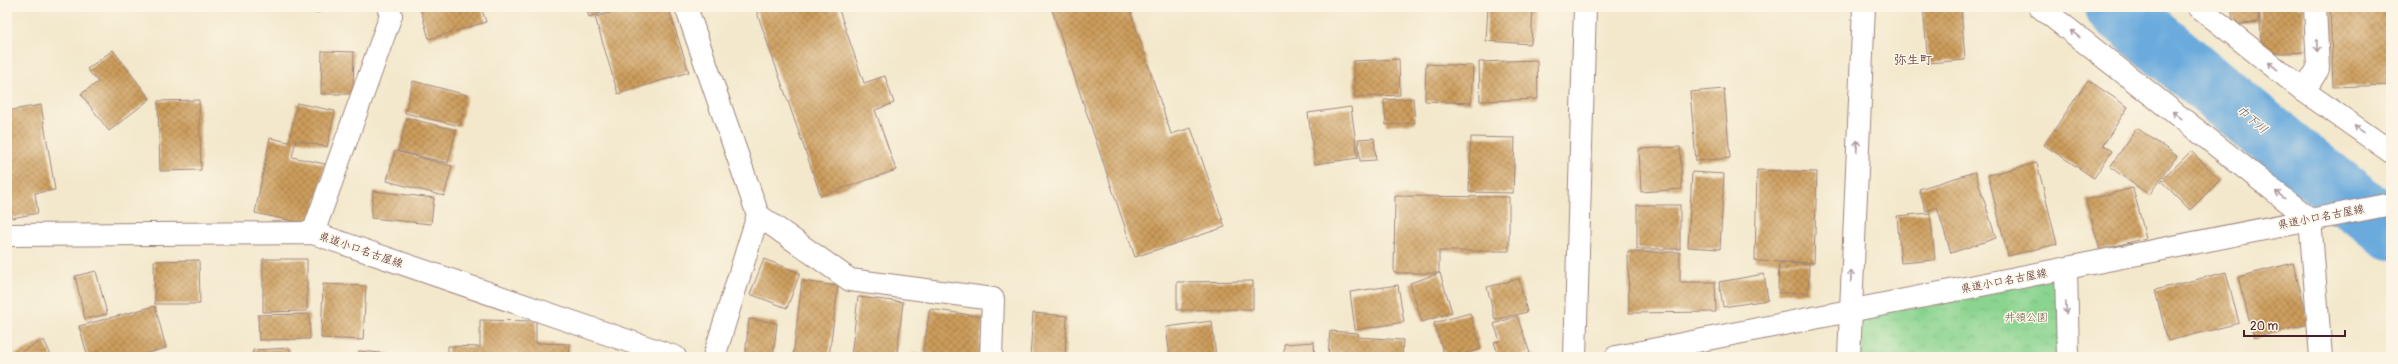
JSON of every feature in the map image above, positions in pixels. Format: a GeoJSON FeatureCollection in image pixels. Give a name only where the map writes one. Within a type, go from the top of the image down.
{"type":"FeatureCollection","features":[{"type":"Feature","properties":{"kind":"street"},"geometry":{"type":"LineString","coordinates":[[313,233],[391,15],[388,7]]}},
{"type":"Feature","properties":{"kind":"street"},"geometry":{"type":"LineString","coordinates":[[686,7],[758,215],[850,280],[993,299],[991,357]]}},
{"type":"Feature","properties":{"kind":"street"},"geometry":{"type":"LineString","coordinates":[[1575,357],[1585,7]]}},
{"type":"Feature","properties":{"kind":"street"},"geometry":{"type":"LineString","coordinates":[[1849,357],[1849,311],[1864,7]]}},
{"type":"Feature","properties":{"kind":"street"},"geometry":{"type":"LineString","coordinates":[[2040,7],[2310,219],[2320,357]]}},
{"type":"Feature","properties":{"kind":"street"},"geometry":{"type":"LineString","coordinates":[[2199,7],[2304,91],[2391,152]]}},
{"type":"Feature","properties":{"kind":"street"},"geometry":{"type":"LineString","coordinates":[[2304,91],[2318,69],[2315,7]]}},
{"type":"Feature","properties":{"kind":"street","name":"県道小口名古屋線"},"geometry":{"type":"LineString","coordinates":[[1616,357],[2391,204]]}},
{"type":"Feature","properties":{"kind":"street"},"geometry":{"type":"LineString","coordinates":[[714,357],[758,215]]}},
{"type":"Feature","properties":{"kind":"street","name":"県道小口名古屋線"},"geometry":{"type":"LineString","coordinates":[[7,235],[313,233],[675,357]]}},
{"type":"Feature","properties":{"kind":"street"},"geometry":{"type":"LineString","coordinates":[[2066,269],[2068,357]]}},
{"type":"Feature","properties":{"kind":"green space","name":"井領公園"},"geometry":{"type":"Polygon","coordinates":[[[2066,269],[2068,357],[1849,357],[1849,311],[2066,269]]]}},
{"type":"Feature","properties":{"kind":"building"},"geometry":{"type":"Polygon","coordinates":[[[314,7],[338,7],[338,8],[315,13],[314,7]]]}},
{"type":"Feature","properties":{"kind":"building"},"geometry":{"type":"Polygon","coordinates":[[[420,7],[481,7],[486,22],[429,39],[420,7]]]}},
{"type":"Feature","properties":{"kind":"building"},"geometry":{"type":"Polygon","coordinates":[[[586,7],[602,7],[604,12],[589,17],[586,7]]]}},
{"type":"Feature","properties":{"kind":"building"},"geometry":{"type":"Polygon","coordinates":[[[629,7],[668,7],[689,72],[618,94],[595,17],[629,7]]]}},
{"type":"Feature","properties":{"kind":"building"},"geometry":{"type":"Polygon","coordinates":[[[755,7],[838,7],[864,83],[885,76],[894,103],[875,110],[896,170],[821,196],[755,7]]]}},
{"type":"Feature","properties":{"kind":"building"},"geometry":{"type":"Polygon","coordinates":[[[1051,7],[1129,7],[1171,134],[1191,128],[1225,227],[1135,257],[1051,7]]]}},
{"type":"Feature","properties":{"kind":"building"},"geometry":{"type":"Polygon","coordinates":[[[1488,7],[1533,9],[1531,44],[1486,41],[1488,7]]]}},
{"type":"Feature","properties":{"kind":"building"},"geometry":{"type":"Polygon","coordinates":[[[1923,7],[1961,7],[1965,60],[1928,63],[1923,7]]]}},
{"type":"Feature","properties":{"kind":"building"},"geometry":{"type":"Polygon","coordinates":[[[2231,7],[2257,7],[2259,22],[2234,25],[2231,7]]]}},
{"type":"Feature","properties":{"kind":"building"},"geometry":{"type":"Polygon","coordinates":[[[2259,7],[2304,7],[2306,52],[2262,54],[2259,7]]]}},
{"type":"Feature","properties":{"kind":"building"},"geometry":{"type":"Polygon","coordinates":[[[2330,7],[2391,7],[2391,85],[2333,87],[2330,7]]]}},
{"type":"Feature","properties":{"kind":"building"},"geometry":{"type":"Polygon","coordinates":[[[113,50],[150,99],[109,131],[81,94],[98,82],[87,69],[113,50]]]}},
{"type":"Feature","properties":{"kind":"building"},"geometry":{"type":"Polygon","coordinates":[[[322,51],[354,52],[353,94],[321,94],[322,51]]]}},
{"type":"Feature","properties":{"kind":"building"},"geometry":{"type":"Polygon","coordinates":[[[1399,59],[1400,95],[1355,97],[1353,61],[1399,59]]]}},
{"type":"Feature","properties":{"kind":"building"},"geometry":{"type":"Polygon","coordinates":[[[1537,60],[1538,99],[1480,101],[1479,62],[1537,60]]]}},
{"type":"Feature","properties":{"kind":"building"},"geometry":{"type":"Polygon","coordinates":[[[1426,64],[1473,66],[1471,103],[1425,101],[1426,64]]]}},
{"type":"Feature","properties":{"kind":"building"},"geometry":{"type":"Polygon","coordinates":[[[2088,80],[2128,107],[2103,145],[2112,151],[2094,178],[2044,145],[2088,80]]]}},
{"type":"Feature","properties":{"kind":"building"},"geometry":{"type":"Polygon","coordinates":[[[413,81],[467,95],[460,126],[405,113],[413,81]]]}},
{"type":"Feature","properties":{"kind":"building"},"geometry":{"type":"Polygon","coordinates":[[[1724,89],[1730,158],[1696,161],[1690,92],[1724,89]]]}},
{"type":"Feature","properties":{"kind":"building"},"geometry":{"type":"Polygon","coordinates":[[[1413,98],[1415,123],[1386,125],[1384,100],[1413,98]]]}},
{"type":"Feature","properties":{"kind":"building"},"geometry":{"type":"Polygon","coordinates":[[[199,100],[201,170],[160,171],[158,101],[199,100]]]}},
{"type":"Feature","properties":{"kind":"building"},"geometry":{"type":"Polygon","coordinates":[[[297,103],[335,111],[327,147],[296,140],[292,157],[325,164],[312,225],[255,213],[270,138],[289,142],[297,103]]]}},
{"type":"Feature","properties":{"kind":"building"},"geometry":{"type":"Polygon","coordinates":[[[41,105],[55,190],[35,193],[38,213],[12,218],[7,190],[7,111],[41,105]]]}},
{"type":"Feature","properties":{"kind":"building"},"geometry":{"type":"Polygon","coordinates":[[[1351,107],[1358,158],[1315,164],[1308,113],[1351,107]]]}},
{"type":"Feature","properties":{"kind":"building"},"geometry":{"type":"Polygon","coordinates":[[[407,118],[456,130],[448,163],[398,151],[407,118]]]}},
{"type":"Feature","properties":{"kind":"building"},"geometry":{"type":"Polygon","coordinates":[[[2137,128],[2177,156],[2149,195],[2110,167],[2137,128]]]}},
{"type":"Feature","properties":{"kind":"building"},"geometry":{"type":"Polygon","coordinates":[[[1471,137],[1515,138],[1513,193],[1469,192],[1471,137]]]}},
{"type":"Feature","properties":{"kind":"building"},"geometry":{"type":"Polygon","coordinates":[[[1374,138],[1376,160],[1360,161],[1358,139],[1374,138]]]}},
{"type":"Feature","properties":{"kind":"building"},"geometry":{"type":"Polygon","coordinates":[[[1680,147],[1682,189],[1641,192],[1639,149],[1680,147]]]}},
{"type":"Feature","properties":{"kind":"building"},"geometry":{"type":"Polygon","coordinates":[[[395,151],[452,166],[444,196],[387,181],[395,151]]]}},
{"type":"Feature","properties":{"kind":"building"},"geometry":{"type":"Polygon","coordinates":[[[2191,151],[2220,180],[2190,210],[2161,181],[2191,151]]]}},
{"type":"Feature","properties":{"kind":"building"},"geometry":{"type":"Polygon","coordinates":[[[2037,163],[2057,244],[2008,256],[1988,175],[2037,163]]]}},
{"type":"Feature","properties":{"kind":"building"},"geometry":{"type":"Polygon","coordinates":[[[1757,170],[1817,172],[1814,263],[1755,261],[1757,170]]]}},
{"type":"Feature","properties":{"kind":"building"},"geometry":{"type":"Polygon","coordinates":[[[1692,172],[1724,174],[1720,249],[1688,247],[1692,172]]]}},
{"type":"Feature","properties":{"kind":"building"},"geometry":{"type":"Polygon","coordinates":[[[1975,172],[1996,238],[1951,253],[1937,207],[1926,211],[1919,189],[1975,172]]]}},
{"type":"Feature","properties":{"kind":"building"},"geometry":{"type":"Polygon","coordinates":[[[2133,188],[2146,238],[2100,250],[2086,200],[2133,188]]]}},
{"type":"Feature","properties":{"kind":"building"},"geometry":{"type":"Polygon","coordinates":[[[373,191],[434,198],[431,224],[371,218],[373,191]]]}},
{"type":"Feature","properties":{"kind":"building"},"geometry":{"type":"Polygon","coordinates":[[[1395,196],[1509,197],[1509,251],[1439,251],[1439,273],[1394,273],[1395,196]]]}},
{"type":"Feature","properties":{"kind":"building"},"geometry":{"type":"Polygon","coordinates":[[[1637,205],[1680,205],[1680,249],[1637,249],[1637,205]]]}},
{"type":"Feature","properties":{"kind":"building"},"geometry":{"type":"Polygon","coordinates":[[[1930,213],[1935,260],[1901,263],[1897,216],[1930,213]]]}},
{"type":"Feature","properties":{"kind":"building"},"geometry":{"type":"Polygon","coordinates":[[[1628,252],[1680,252],[1680,282],[1715,282],[1716,312],[1629,313],[1628,252]]]}},
{"type":"Feature","properties":{"kind":"building"},"geometry":{"type":"Polygon","coordinates":[[[263,259],[307,259],[307,311],[263,312],[263,259]]]}},
{"type":"Feature","properties":{"kind":"building"},"geometry":{"type":"Polygon","coordinates":[[[764,259],[800,273],[787,308],[750,294],[764,259]]]}},
{"type":"Feature","properties":{"kind":"building"},"geometry":{"type":"Polygon","coordinates":[[[199,260],[200,304],[155,304],[154,261],[199,260]]]}},
{"type":"Feature","properties":{"kind":"building"},"geometry":{"type":"Polygon","coordinates":[[[1779,263],[1809,264],[1808,293],[1778,293],[1779,263]]]}},
{"type":"Feature","properties":{"kind":"building"},"geometry":{"type":"Polygon","coordinates":[[[2293,263],[2309,324],[2254,338],[2238,277],[2293,263]]]}},
{"type":"Feature","properties":{"kind":"building"},"geometry":{"type":"Polygon","coordinates":[[[96,271],[107,314],[85,319],[75,276],[96,271]]]}},
{"type":"Feature","properties":{"kind":"building"},"geometry":{"type":"Polygon","coordinates":[[[2226,272],[2239,323],[2168,341],[2155,290],[2226,272]]]}},
{"type":"Feature","properties":{"kind":"building"},"geometry":{"type":"Polygon","coordinates":[[[1440,273],[1452,312],[1422,322],[1410,283],[1440,273]]]}},
{"type":"Feature","properties":{"kind":"building"},"geometry":{"type":"Polygon","coordinates":[[[1764,274],[1768,300],[1723,307],[1719,282],[1764,274]]]}},
{"type":"Feature","properties":{"kind":"building"},"geometry":{"type":"Polygon","coordinates":[[[1519,279],[1527,312],[1495,320],[1487,287],[1519,279]]]}},
{"type":"Feature","properties":{"kind":"building"},"geometry":{"type":"Polygon","coordinates":[[[802,281],[838,286],[829,357],[793,357],[802,281]]]}},
{"type":"Feature","properties":{"kind":"building"},"geometry":{"type":"Polygon","coordinates":[[[1253,281],[1253,309],[1177,310],[1177,282],[1253,281]]]}},
{"type":"Feature","properties":{"kind":"building"},"geometry":{"type":"Polygon","coordinates":[[[323,284],[366,286],[363,340],[321,338],[323,284]]]}},
{"type":"Feature","properties":{"kind":"building"},"geometry":{"type":"Polygon","coordinates":[[[1398,285],[1404,322],[1355,330],[1350,292],[1398,285]]]}},
{"type":"Feature","properties":{"kind":"building"},"geometry":{"type":"Polygon","coordinates":[[[858,297],[903,302],[897,352],[893,351],[892,357],[851,357],[858,297]]]}},
{"type":"Feature","properties":{"kind":"building"},"geometry":{"type":"Polygon","coordinates":[[[155,306],[166,348],[132,357],[88,357],[79,326],[155,306]]]}},
{"type":"Feature","properties":{"kind":"building"},"geometry":{"type":"Polygon","coordinates":[[[930,309],[984,317],[978,357],[951,357],[923,353],[930,309]]]}},
{"type":"Feature","properties":{"kind":"building"},"geometry":{"type":"Polygon","coordinates":[[[1033,313],[1067,316],[1065,357],[1030,357],[1033,313]]]}},
{"type":"Feature","properties":{"kind":"building"},"geometry":{"type":"Polygon","coordinates":[[[1470,313],[1481,349],[1454,357],[1445,357],[1434,323],[1470,313]]]}},
{"type":"Feature","properties":{"kind":"building"},"geometry":{"type":"Polygon","coordinates":[[[309,314],[310,339],[259,340],[258,315],[309,314]]]}},
{"type":"Feature","properties":{"kind":"building"},"geometry":{"type":"Polygon","coordinates":[[[1517,316],[1530,353],[1519,357],[1499,357],[1494,342],[1500,341],[1494,324],[1517,316]]]}},
{"type":"Feature","properties":{"kind":"building"},"geometry":{"type":"Polygon","coordinates":[[[749,319],[777,323],[773,357],[745,357],[749,319]]]}},
{"type":"Feature","properties":{"kind":"building"},"geometry":{"type":"Polygon","coordinates":[[[480,320],[536,321],[536,343],[570,344],[569,357],[448,357],[448,346],[480,347],[480,320]]]}},
{"type":"Feature","properties":{"kind":"building"},"geometry":{"type":"Polygon","coordinates":[[[1212,321],[1216,357],[1170,357],[1166,327],[1212,321]]]}},
{"type":"Feature","properties":{"kind":"building"},"geometry":{"type":"Polygon","coordinates":[[[1330,331],[1358,333],[1358,337],[1403,340],[1402,357],[1328,357],[1330,331]]]}},
{"type":"Feature","properties":{"kind":"building"},"geometry":{"type":"Polygon","coordinates":[[[44,340],[52,357],[10,357],[44,340]]]}},
{"type":"Feature","properties":{"kind":"building"},"geometry":{"type":"Polygon","coordinates":[[[1314,342],[1315,357],[1284,357],[1284,344],[1314,342]]]}},
{"type":"Feature","properties":{"kind":"building"},"geometry":{"type":"Polygon","coordinates":[[[290,348],[290,357],[253,357],[253,350],[290,348]]]}},
{"type":"Feature","properties":{"kind":"building"},"geometry":{"type":"Polygon","coordinates":[[[359,351],[392,354],[392,357],[359,357],[359,351]]]}},
{"type":"Feature","properties":{"kind":"building"},"geometry":{"type":"Polygon","coordinates":[[[912,353],[929,356],[929,357],[912,357],[912,353]]]}},
{"type":"Feature","properties":{"kind":"waterway","name":"巾下川"},"geometry":{"type":"LineString","coordinates":[[2115,7],[2294,155],[2391,230]]}},
{"type":"Feature","properties":{"kind":"district","name":"弥生町"},"geometry":{"type":"Point","coordinates":[1913,60]}}]}
